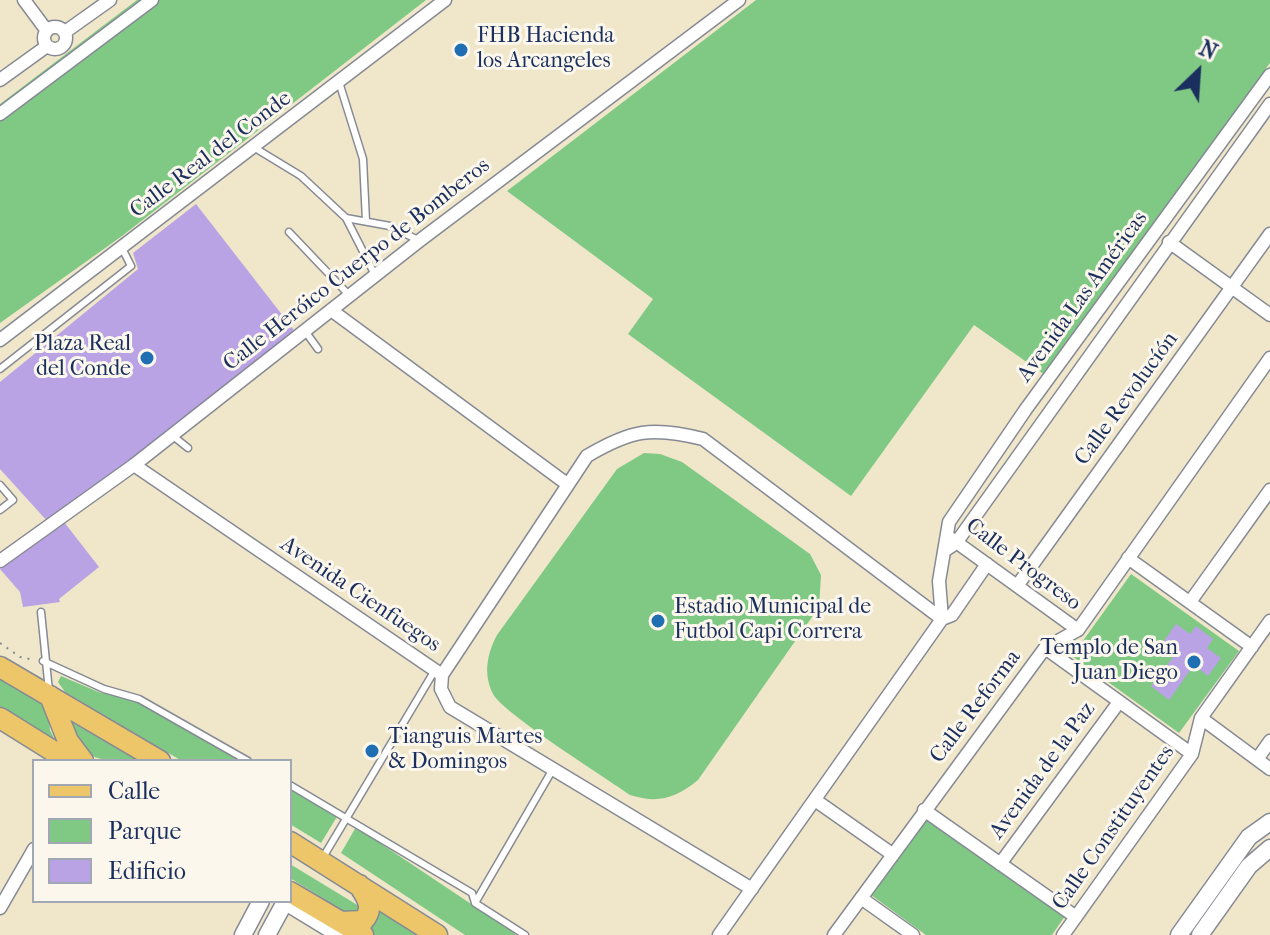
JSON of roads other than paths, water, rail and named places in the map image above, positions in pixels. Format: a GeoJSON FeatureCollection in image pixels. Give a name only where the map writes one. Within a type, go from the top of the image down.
{"type":"FeatureCollection","features":[{"type":"Feature","properties":{"kind":"main road"},"geometry":{"type":"LineString","coordinates":[[0,667],[157,759]]}},
{"type":"Feature","properties":{"kind":"main road"},"geometry":{"type":"LineString","coordinates":[[50,696],[68,741],[82,759]]}},
{"type":"Feature","properties":{"kind":"main road"},"geometry":{"type":"LineString","coordinates":[[0,718],[66,759]]}},
{"type":"Feature","properties":{"kind":"main road"},"geometry":{"type":"LineString","coordinates":[[292,843],[437,935]]}},
{"type":"Feature","properties":{"kind":"main road"},"geometry":{"type":"LineString","coordinates":[[340,928],[363,921],[369,914],[371,906],[357,882]]}},
{"type":"Feature","properties":{"kind":"main road"},"geometry":{"type":"LineString","coordinates":[[292,893],[340,928],[363,935]]}},
{"type":"Feature","properties":{"kind":"street"},"geometry":{"type":"LineString","coordinates":[[24,0],[47,31],[47,46]]}},
{"type":"Feature","properties":{"kind":"street"},"geometry":{"type":"LineString","coordinates":[[47,46],[52,49],[63,46],[65,32],[110,0]]}},
{"type":"Feature","properties":{"kind":"street"},"geometry":{"type":"LineString","coordinates":[[0,114],[152,0]]}},
{"type":"Feature","properties":{"kind":"street","name":"Calle Real del Conde"},"geometry":{"type":"LineString","coordinates":[[0,340],[445,0]]}},
{"type":"Feature","properties":{"kind":"street","name":"Calle Heróico Cuerpo de Bomberos"},"geometry":{"type":"LineString","coordinates":[[0,561],[134,465],[419,241],[739,0]]}},
{"type":"Feature","properties":{"kind":"street"},"geometry":{"type":"LineString","coordinates":[[47,31],[57,28],[65,32]]}},
{"type":"Feature","properties":{"kind":"street"},"geometry":{"type":"LineString","coordinates":[[0,80],[47,46]]}},
{"type":"Feature","properties":{"kind":"street","name":"Avenida Las Américas"},"geometry":{"type":"LineString","coordinates":[[945,530],[1026,409],[1270,75]]}},
{"type":"Feature","properties":{"kind":"street"},"geometry":{"type":"LineString","coordinates":[[1249,104],[1266,109]]}},
{"type":"Feature","properties":{"kind":"street","name":"Avenida Las Américas"},"geometry":{"type":"LineString","coordinates":[[944,551],[956,543],[1041,419],[1266,109]]}},
{"type":"Feature","properties":{"kind":"street"},"geometry":{"type":"LineString","coordinates":[[1172,209],[1186,220]]}},
{"type":"Feature","properties":{"kind":"street","name":"Calle Revolucíón"},"geometry":{"type":"LineString","coordinates":[[1017,586],[1270,234]]}},
{"type":"Feature","properties":{"kind":"street"},"geometry":{"type":"LineString","coordinates":[[1169,242],[1270,315]]}},
{"type":"Feature","properties":{"kind":"street"},"geometry":{"type":"LineString","coordinates":[[331,310],[567,484]]}},
{"type":"Feature","properties":{"kind":"street","name":"Calle Reforma"},"geometry":{"type":"LineString","coordinates":[[834,935],[1045,648],[1078,630],[1270,358]]}},
{"type":"Feature","properties":{"kind":"street"},"geometry":{"type":"LineString","coordinates":[[1026,409],[1041,419]]}},
{"type":"Feature","properties":{"kind":"street"},"geometry":{"type":"LineString","coordinates":[[438,673],[587,456],[620,437],[667,430],[703,439],[942,619]]}},
{"type":"Feature","properties":{"kind":"street","name":"Avenida Cienfuegos"},"geometry":{"type":"LineString","coordinates":[[134,465],[438,673],[441,689],[450,707],[752,889]]}},
{"type":"Feature","properties":{"kind":"street"},"geometry":{"type":"LineString","coordinates":[[1190,602],[1270,490]]}},
{"type":"Feature","properties":{"kind":"street"},"geometry":{"type":"LineString","coordinates":[[942,619],[939,581],[945,530]]}},
{"type":"Feature","properties":{"kind":"street","name":"Calle Progreso"},"geometry":{"type":"LineString","coordinates":[[945,530],[956,543],[1078,630]]}},
{"type":"Feature","properties":{"kind":"street"},"geometry":{"type":"LineString","coordinates":[[1128,558],[1252,647]]}},
{"type":"Feature","properties":{"kind":"street"},"geometry":{"type":"LineString","coordinates":[[719,935],[942,619],[952,615],[987,564]]}},
{"type":"Feature","properties":{"kind":"street","name":"Calle Constituyentes"},"geometry":{"type":"LineString","coordinates":[[1063,935],[1192,754],[1201,718],[1270,621]]}},
{"type":"Feature","properties":{"kind":"street"},"geometry":{"type":"LineString","coordinates":[[1045,648],[1192,754]]}},
{"type":"Feature","properties":{"kind":"street","name":"Avenida de la Paz"},"geometry":{"type":"LineString","coordinates":[[1000,864],[1119,702]]}},
{"type":"Feature","properties":{"kind":"street"},"geometry":{"type":"LineString","coordinates":[[1201,718],[1270,769]]}},
{"type":"Feature","properties":{"kind":"street"},"geometry":{"type":"LineString","coordinates":[[1258,758],[1270,741]]}},
{"type":"Feature","properties":{"kind":"street"},"geometry":{"type":"LineString","coordinates":[[815,800],[892,854]]}},
{"type":"Feature","properties":{"kind":"street"},"geometry":{"type":"LineString","coordinates":[[924,810],[1076,917]]}},
{"type":"Feature","properties":{"kind":"street"},"geometry":{"type":"LineString","coordinates":[[1179,935],[1249,837],[1270,822]]}},
{"type":"Feature","properties":{"kind":"street"},"geometry":{"type":"LineString","coordinates":[[1200,935],[1249,866],[1270,848]]}},
{"type":"Feature","properties":{"kind":"street"},"geometry":{"type":"LineString","coordinates":[[0,908],[32,852]]}},
{"type":"Feature","properties":{"kind":"street"},"geometry":{"type":"LineString","coordinates":[[861,898],[913,935]]}},
{"type":"Feature","properties":{"kind":"street"},"geometry":{"type":"LineString","coordinates":[[243,935],[260,903]]}},
{"type":"Feature","properties":{"kind":"street"},"geometry":{"type":"LineString","coordinates":[[267,935],[283,903]]}},
{"type":"Feature","properties":{"kind":"street"},"geometry":{"type":"LineString","coordinates":[[286,903],[340,928]]}},
{"type":"Feature","properties":{"kind":"lane"},"geometry":{"type":"LineString","coordinates":[[339,82],[363,159],[366,221]]}},
{"type":"Feature","properties":{"kind":"lane"},"geometry":{"type":"LineString","coordinates":[[255,148],[301,176],[346,218],[375,275]]}},
{"type":"Feature","properties":{"kind":"lane"},"geometry":{"type":"LineString","coordinates":[[346,218],[390,226],[419,241]]}},
{"type":"Feature","properties":{"kind":"lane"},"geometry":{"type":"LineString","coordinates":[[289,232],[349,295]]}},
{"type":"Feature","properties":{"kind":"lane"},"geometry":{"type":"LineString","coordinates":[[0,369],[131,266],[122,248]]}},
{"type":"Feature","properties":{"kind":"lane"},"geometry":{"type":"LineString","coordinates":[[305,331],[318,349]]}},
{"type":"Feature","properties":{"kind":"lane"},"geometry":{"type":"LineString","coordinates":[[172,435],[188,448]]}},
{"type":"Feature","properties":{"kind":"lane"},"geometry":{"type":"LineString","coordinates":[[0,485],[13,500],[0,510]]}},
{"type":"Feature","properties":{"kind":"lane"},"geometry":{"type":"LineString","coordinates":[[41,612],[43,661],[50,696]]}},
{"type":"Feature","properties":{"kind":"lane"},"geometry":{"type":"LineString","coordinates":[[43,661],[104,689],[122,691],[139,699],[244,759]]}},
{"type":"Feature","properties":{"kind":"lane"},"geometry":{"type":"LineString","coordinates":[[321,861],[438,673]]}},
{"type":"Feature","properties":{"kind":"lane"},"geometry":{"type":"LineString","coordinates":[[475,903],[553,769]]}},
{"type":"Feature","properties":{"kind":"lane"},"geometry":{"type":"LineString","coordinates":[[292,786],[472,893],[475,903],[525,935]]}},
{"type":"Feature","properties":{"kind":"place","name":"FHB Hacienda los Arcangeles"},"geometry":{"type":"Point","coordinates":[461,50]}},
{"type":"Feature","properties":{"kind":"place","name":"Plaza Real del Conde"},"geometry":{"type":"Point","coordinates":[147,358]}},
{"type":"Feature","properties":{"kind":"place","name":"Estadio Municipal de Futbol Capi Correra"},"geometry":{"type":"Point","coordinates":[658,621]}},
{"type":"Feature","properties":{"kind":"place","name":"Templo de San Juan Diego"},"geometry":{"type":"Point","coordinates":[1194,662]}},
{"type":"Feature","properties":{"kind":"place","name":"Tianguis Martes & Domingos"},"geometry":{"type":"Point","coordinates":[372,751]}}]}
